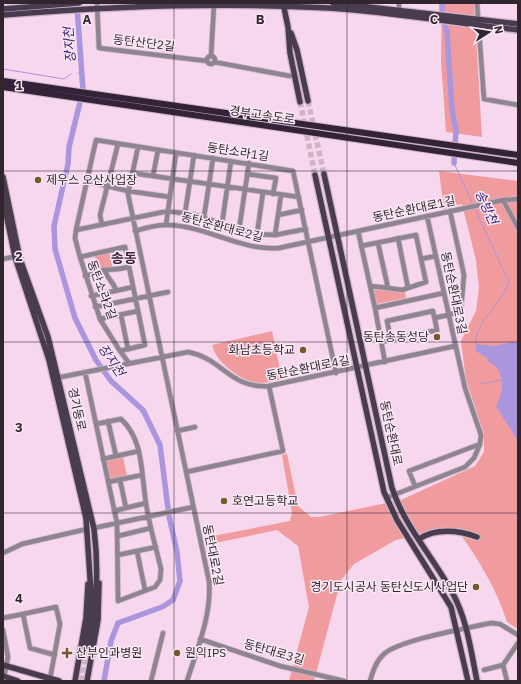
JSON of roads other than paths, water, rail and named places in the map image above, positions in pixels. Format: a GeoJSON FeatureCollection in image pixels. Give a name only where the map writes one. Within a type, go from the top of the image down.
{"type":"FeatureCollection","features":[{"type":"Feature","properties":{"kind":"highway","name":"경부고속도로"},"geometry":{"type":"LineString","coordinates":[[3,81],[74,94],[389,145],[450,149],[463,147],[518,155]]}},
{"type":"Feature","properties":{"kind":"highway","name":"경부고속도로"},"geometry":{"type":"LineString","coordinates":[[3,88],[74,94]]}},
{"type":"Feature","properties":{"kind":"highway","name":"경부고속도로"},"geometry":{"type":"LineString","coordinates":[[93,97],[387,136],[450,149],[463,154],[518,163]]}},
{"type":"Feature","properties":{"kind":"main road"},"geometry":{"type":"LineString","coordinates":[[3,16],[70,7],[78,3]]}},
{"type":"Feature","properties":{"kind":"main road"},"geometry":{"type":"LineString","coordinates":[[333,3],[399,10],[479,22],[518,24]]}},
{"type":"Feature","properties":{"kind":"main road"},"geometry":{"type":"LineString","coordinates":[[3,9],[70,7],[88,8],[96,5],[284,5],[439,17]]}},
{"type":"Feature","properties":{"kind":"main road"},"geometry":{"type":"LineString","coordinates":[[284,5],[288,27],[290,53],[300,102]]}},
{"type":"Feature","properties":{"kind":"main road"},"geometry":{"type":"LineString","coordinates":[[479,22],[518,30]]}},
{"type":"Feature","properties":{"kind":"main road"},"geometry":{"type":"LineString","coordinates":[[288,27],[297,50],[308,101]]}},
{"type":"Feature","properties":{"kind":"main road","name":"동탄순환대로"},"geometry":{"type":"LineString","coordinates":[[324,174],[394,494],[402,513],[452,592],[478,681]]}},
{"type":"Feature","properties":{"kind":"main road","name":"동탄순환대로"},"geometry":{"type":"LineString","coordinates":[[315,175],[386,498],[397,520],[448,600],[462,630],[468,681]]}},
{"type":"Feature","properties":{"kind":"main road","name":"경기동로"},"geometry":{"type":"LineString","coordinates":[[3,177],[17,256]]}},
{"type":"Feature","properties":{"kind":"main road","name":"경기동로"},"geometry":{"type":"LineString","coordinates":[[3,199],[17,256],[48,337],[87,529],[90,570],[86,652]]}},
{"type":"Feature","properties":{"kind":"main road"},"geometry":{"type":"LineString","coordinates":[[348,322],[356,350],[359,350],[362,347]]}},
{"type":"Feature","properties":{"kind":"main road","name":"경기동로"},"geometry":{"type":"LineString","coordinates":[[56,378],[94,528],[100,601],[86,652]]}},
{"type":"Feature","properties":{"kind":"main road"},"geometry":{"type":"LineString","coordinates":[[361,384],[364,381],[369,383]]}},
{"type":"Feature","properties":{"kind":"main road"},"geometry":{"type":"LineString","coordinates":[[418,539],[429,532],[466,532],[477,537]]}},
{"type":"Feature","properties":{"kind":"main road"},"geometry":{"type":"LineString","coordinates":[[75,681],[86,652]]}},
{"type":"Feature","properties":{"kind":"main road"},"geometry":{"type":"LineString","coordinates":[[86,652],[87,681]]}},
{"type":"Feature","properties":{"kind":"main road"},"geometry":{"type":"LineString","coordinates":[[5,666],[59,681]]}},
{"type":"Feature","properties":{"kind":"main road"},"geometry":{"type":"LineString","coordinates":[[3,676],[18,681]]}},
{"type":"Feature","properties":{"kind":"street"},"geometry":{"type":"LineString","coordinates":[[399,3],[399,10]]}},
{"type":"Feature","properties":{"kind":"street"},"geometry":{"type":"LineString","coordinates":[[477,3],[484,99],[518,105]]}},
{"type":"Feature","properties":{"kind":"street","name":"동탄산단2길"},"geometry":{"type":"LineString","coordinates":[[96,5],[99,48],[207,61]]}},
{"type":"Feature","properties":{"kind":"street"},"geometry":{"type":"LineString","coordinates":[[214,5],[211,56],[214,58],[214,62]]}},
{"type":"Feature","properties":{"kind":"street"},"geometry":{"type":"LineString","coordinates":[[211,56],[207,61],[210,64],[214,62],[290,76]]}},
{"type":"Feature","properties":{"kind":"street","name":"동탄소라1길"},"geometry":{"type":"LineString","coordinates":[[80,257],[75,238],[76,230],[96,140],[293,171],[336,373]]}},
{"type":"Feature","properties":{"kind":"street"},"geometry":{"type":"LineString","coordinates":[[102,225],[100,215],[106,186],[118,144]]}},
{"type":"Feature","properties":{"kind":"street"},"geometry":{"type":"LineString","coordinates":[[134,231],[134,219],[128,191],[138,147]]}},
{"type":"Feature","properties":{"kind":"street"},"geometry":{"type":"LineString","coordinates":[[153,176],[158,150]]}},
{"type":"Feature","properties":{"kind":"street"},"geometry":{"type":"LineString","coordinates":[[166,224],[176,152]]}},
{"type":"Feature","properties":{"kind":"street"},"geometry":{"type":"LineString","coordinates":[[185,213],[194,155]]}},
{"type":"Feature","properties":{"kind":"street"},"geometry":{"type":"LineString","coordinates":[[204,217],[213,158]]}},
{"type":"Feature","properties":{"kind":"street"},"geometry":{"type":"LineString","coordinates":[[222,224],[231,161]]}},
{"type":"Feature","properties":{"kind":"street"},"geometry":{"type":"LineString","coordinates":[[239,230],[248,163]]}},
{"type":"Feature","properties":{"kind":"street"},"geometry":{"type":"LineString","coordinates":[[132,173],[299,197]]}},
{"type":"Feature","properties":{"kind":"street"},"geometry":{"type":"LineString","coordinates":[[247,174],[276,178],[273,194]]}},
{"type":"Feature","properties":{"kind":"street"},"geometry":{"type":"LineString","coordinates":[[86,181],[128,191],[170,197]]}},
{"type":"Feature","properties":{"kind":"street"},"geometry":{"type":"LineString","coordinates":[[257,234],[263,192]]}},
{"type":"Feature","properties":{"kind":"street"},"geometry":{"type":"LineString","coordinates":[[275,235],[281,195]]}},
{"type":"Feature","properties":{"kind":"street","name":"동탄순환대로1길"},"geometry":{"type":"LineString","coordinates":[[329,237],[503,200],[518,199]]}},
{"type":"Feature","properties":{"kind":"street"},"geometry":{"type":"LineString","coordinates":[[503,200],[518,228]]}},
{"type":"Feature","properties":{"kind":"street"},"geometry":{"type":"LineString","coordinates":[[278,215],[302,210]]}},
{"type":"Feature","properties":{"kind":"street"},"geometry":{"type":"LineString","coordinates":[[435,318],[460,312],[461,309],[464,275],[450,211]]}},
{"type":"Feature","properties":{"kind":"street"},"geometry":{"type":"LineString","coordinates":[[76,230],[134,219],[154,213],[168,212],[185,213],[204,217],[239,230],[257,234],[275,235],[306,229]]}},
{"type":"Feature","properties":{"kind":"street","name":"동탄순환대로3길"},"geometry":{"type":"LineString","coordinates":[[358,368],[455,346],[427,216]]}},
{"type":"Feature","properties":{"kind":"street"},"geometry":{"type":"LineString","coordinates":[[512,217],[518,216]]}},
{"type":"Feature","properties":{"kind":"street","name":"동탄순환대로2길"},"geometry":{"type":"LineString","coordinates":[[134,231],[166,224],[193,228],[259,248],[279,248],[329,237]]}},
{"type":"Feature","properties":{"kind":"street","name":"동탄대로2길"},"geometry":{"type":"LineString","coordinates":[[134,231],[209,581],[209,603],[200,640],[187,681]]}},
{"type":"Feature","properties":{"kind":"street"},"geometry":{"type":"LineString","coordinates":[[358,231],[386,362]]}},
{"type":"Feature","properties":{"kind":"street"},"geometry":{"type":"LineString","coordinates":[[361,246],[416,235],[426,282],[402,290],[370,286]]}},
{"type":"Feature","properties":{"kind":"street"},"geometry":{"type":"LineString","coordinates":[[398,238],[408,288]]}},
{"type":"Feature","properties":{"kind":"street"},"geometry":{"type":"LineString","coordinates":[[378,242],[388,288]]}},
{"type":"Feature","properties":{"kind":"street","name":"동탄소라2길"},"geometry":{"type":"LineString","coordinates":[[125,247],[145,345],[120,351],[100,319],[80,257],[125,247]]}},
{"type":"Feature","properties":{"kind":"street"},"geometry":{"type":"LineString","coordinates":[[3,259],[17,256]]}},
{"type":"Feature","properties":{"kind":"street"},"geometry":{"type":"LineString","coordinates":[[421,259],[436,256]]}},
{"type":"Feature","properties":{"kind":"street"},"geometry":{"type":"LineString","coordinates":[[85,276],[96,274],[105,270],[111,271],[128,267]]}},
{"type":"Feature","properties":{"kind":"street"},"geometry":{"type":"LineString","coordinates":[[105,270],[107,279],[114,285],[116,291]]}},
{"type":"Feature","properties":{"kind":"street"},"geometry":{"type":"LineString","coordinates":[[92,296],[133,287]]}},
{"type":"Feature","properties":{"kind":"street"},"geometry":{"type":"LineString","coordinates":[[95,307],[168,292]]}},
{"type":"Feature","properties":{"kind":"street"},"geometry":{"type":"LineString","coordinates":[[374,308],[444,293]]}},
{"type":"Feature","properties":{"kind":"street"},"geometry":{"type":"LineString","coordinates":[[100,319],[138,311]]}},
{"type":"Feature","properties":{"kind":"street"},"geometry":{"type":"LineString","coordinates":[[382,342],[392,340],[437,330],[433,311],[387,321],[392,340]]}},
{"type":"Feature","properties":{"kind":"street"},"geometry":{"type":"LineString","coordinates":[[121,314],[128,349]]}},
{"type":"Feature","properties":{"kind":"street"},"geometry":{"type":"LineString","coordinates":[[386,498],[465,467],[474,458],[480,444],[480,430],[464,388],[455,346]]}},
{"type":"Feature","properties":{"kind":"street"},"geometry":{"type":"LineString","coordinates":[[120,351],[129,363]]}},
{"type":"Feature","properties":{"kind":"street","name":"동탄순환대로4길"},"geometry":{"type":"LineString","coordinates":[[56,378],[180,353],[194,353],[209,360],[243,383],[250,386],[270,386],[358,368]]}},
{"type":"Feature","properties":{"kind":"street"},"geometry":{"type":"LineString","coordinates":[[85,372],[114,511],[117,523],[118,601],[155,587],[160,580],[161,569],[146,503],[139,451],[136,440],[125,422],[121,419],[96,424]]}},
{"type":"Feature","properties":{"kind":"street"},"geometry":{"type":"LineString","coordinates":[[186,472],[283,451],[270,386]]}},
{"type":"Feature","properties":{"kind":"street"},"geometry":{"type":"LineString","coordinates":[[108,421],[116,456]]}},
{"type":"Feature","properties":{"kind":"street"},"geometry":{"type":"LineString","coordinates":[[177,430],[195,427]]}},
{"type":"Feature","properties":{"kind":"street"},"geometry":{"type":"LineString","coordinates":[[415,486],[409,471],[480,444]]}},
{"type":"Feature","properties":{"kind":"street"},"geometry":{"type":"LineString","coordinates":[[103,459],[139,451]]}},
{"type":"Feature","properties":{"kind":"street"},"geometry":{"type":"LineString","coordinates":[[108,482],[142,475]]}},
{"type":"Feature","properties":{"kind":"street"},"geometry":{"type":"LineString","coordinates":[[120,480],[126,508]]}},
{"type":"Feature","properties":{"kind":"street"},"geometry":{"type":"LineString","coordinates":[[114,511],[146,503]]}},
{"type":"Feature","properties":{"kind":"street"},"geometry":{"type":"LineString","coordinates":[[94,528],[193,507]]}},
{"type":"Feature","properties":{"kind":"street"},"geometry":{"type":"LineString","coordinates":[[118,536],[151,528]]}},
{"type":"Feature","properties":{"kind":"street"},"geometry":{"type":"LineString","coordinates":[[3,554],[22,544],[87,529]]}},
{"type":"Feature","properties":{"kind":"street"},"geometry":{"type":"LineString","coordinates":[[118,556],[156,547]]}},
{"type":"Feature","properties":{"kind":"street"},"geometry":{"type":"LineString","coordinates":[[137,552],[145,590]]}},
{"type":"Feature","properties":{"kind":"street"},"geometry":{"type":"LineString","coordinates":[[209,581],[221,579]]}},
{"type":"Feature","properties":{"kind":"street"},"geometry":{"type":"LineString","coordinates":[[3,618],[56,608],[60,624],[50,679]]}},
{"type":"Feature","properties":{"kind":"street"},"geometry":{"type":"LineString","coordinates":[[23,614],[30,648],[55,655]]}},
{"type":"Feature","properties":{"kind":"street"},"geometry":{"type":"LineString","coordinates":[[370,681],[377,662],[390,649],[404,643],[496,623],[518,635]]}},
{"type":"Feature","properties":{"kind":"street"},"geometry":{"type":"LineString","coordinates":[[3,630],[8,657],[3,676]]}},
{"type":"Feature","properties":{"kind":"street"},"geometry":{"type":"LineString","coordinates":[[151,681],[162,633]]}},
{"type":"Feature","properties":{"kind":"street","name":"동탄대로3길"},"geometry":{"type":"LineString","coordinates":[[200,640],[280,666],[344,681]]}},
{"type":"Feature","properties":{"kind":"street"},"geometry":{"type":"LineString","coordinates":[[484,670],[503,665],[518,643]]}},
{"type":"Feature","properties":{"kind":"street"},"geometry":{"type":"LineString","coordinates":[[503,665],[507,681]]}},
{"type":"Feature","properties":{"kind":"waterway","name":"송방천"},"geometry":{"type":"LineString","coordinates":[[442,3],[442,16],[447,32],[452,110],[456,130],[454,163]]}},
{"type":"Feature","properties":{"kind":"waterway","name":"장지천"},"geometry":{"type":"LineString","coordinates":[[77,6],[83,90],[69,147],[68,164],[54,226],[55,249],[75,318],[96,360],[111,381],[143,410],[160,445],[169,516],[177,552],[180,581],[173,600],[162,607],[118,623],[111,641],[104,681]]}},
{"type":"Feature","properties":{"kind":"waterway"},"geometry":{"type":"LineString","coordinates":[[3,69],[64,79],[71,74]]}},
{"type":"Feature","properties":{"kind":"waterway","name":"송방천"},"geometry":{"type":"LineString","coordinates":[[454,163],[473,205]]}},
{"type":"Feature","properties":{"kind":"waterway","name":"송방천"},"geometry":{"type":"LineString","coordinates":[[474,207],[509,282],[501,297],[479,329],[476,336],[476,344]]}},
{"type":"Feature","properties":{"kind":"waterway"},"geometry":{"type":"LineString","coordinates":[[481,384],[501,380]]}},
{"type":"Feature","properties":{"kind":"tunnel"},"geometry":{"type":"LineString","coordinates":[[308,101],[324,174]]}},
{"type":"Feature","properties":{"kind":"tunnel"},"geometry":{"type":"LineString","coordinates":[[300,102],[315,175]]}},
{"type":"Feature","properties":{"kind":"tunnel"},"geometry":{"type":"LineString","coordinates":[[79,681],[85,651]]}},
{"type":"Feature","properties":{"kind":"tunnel"},"geometry":{"type":"LineString","coordinates":[[83,681],[88,652]]}},
{"type":"Feature","properties":{"kind":"place","name":"제우스 오산사업장"},"geometry":{"type":"Point","coordinates":[38,180]}},
{"type":"Feature","properties":{"kind":"place","name":"동탄송동성당"},"geometry":{"type":"Point","coordinates":[437,337]}},
{"type":"Feature","properties":{"kind":"place","name":"화남초등학교"},"geometry":{"type":"Point","coordinates":[303,350]}},
{"type":"Feature","properties":{"kind":"place","name":"호연고등학교"},"geometry":{"type":"Point","coordinates":[224,501]}},
{"type":"Feature","properties":{"kind":"place","name":"경기도시공사 동탄신도시사업단"},"geometry":{"type":"Point","coordinates":[476,587]}},
{"type":"Feature","properties":{"kind":"place","name":"산부인과병원"},"geometry":{"type":"Point","coordinates":[67,653]}},
{"type":"Feature","properties":{"kind":"place","name":"원익IPS"},"geometry":{"type":"Point","coordinates":[177,653]}},
{"type":"Feature","properties":{"kind":"district","name":"송동"},"geometry":{"type":"Point","coordinates":[124,258]}}]}
